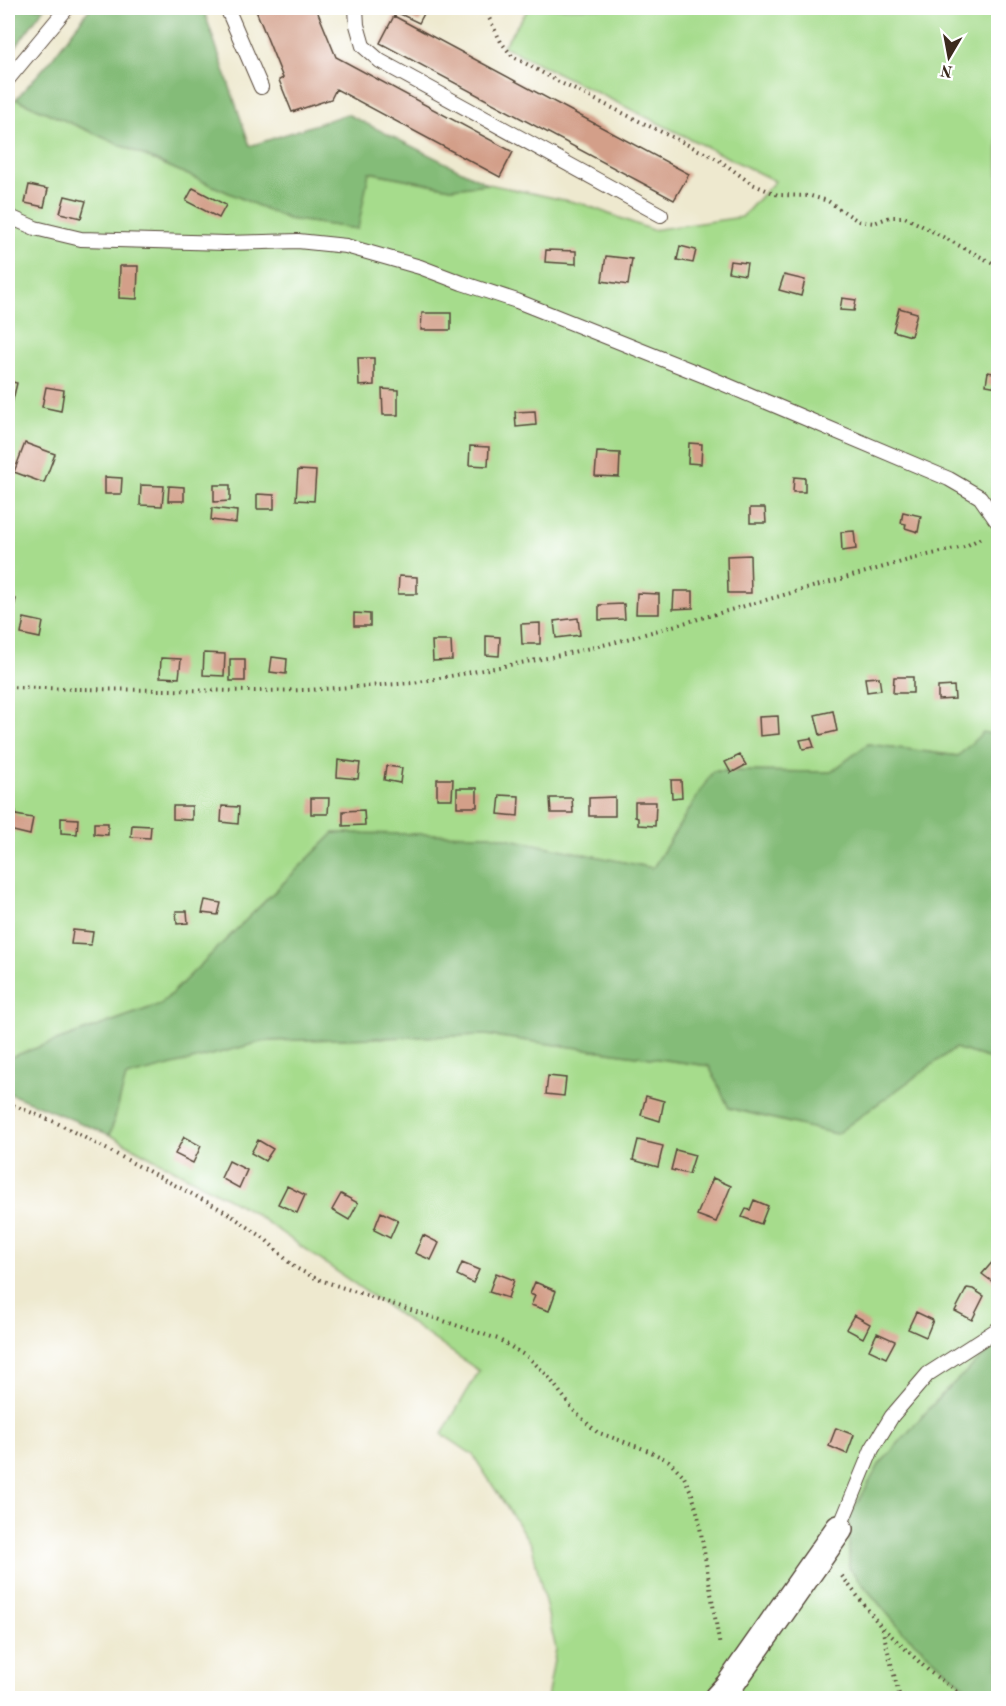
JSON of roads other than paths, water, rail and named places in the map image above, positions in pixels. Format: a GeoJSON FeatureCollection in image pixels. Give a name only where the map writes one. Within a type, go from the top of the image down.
{"type":"FeatureCollection","features":[{"type":"Feature","properties":{"kind":"street"},"geometry":{"type":"LineString","coordinates":[[723,1692],[839,1529]]}},
{"type":"Feature","properties":{"kind":"lane"},"geometry":{"type":"LineString","coordinates":[[8,79],[67,8]]}},
{"type":"Feature","properties":{"kind":"lane"},"geometry":{"type":"LineString","coordinates":[[227,8],[261,87]]}},
{"type":"Feature","properties":{"kind":"lane"},"geometry":{"type":"LineString","coordinates":[[356,8],[357,25],[363,46],[380,61],[661,214]]}},
{"type":"Feature","properties":{"kind":"lane"},"geometry":{"type":"LineString","coordinates":[[8,216],[35,228],[81,239],[226,243],[298,241],[346,246],[420,267],[517,302],[710,378],[949,478],[980,497],[996,520]]}},
{"type":"Feature","properties":{"kind":"lane"},"geometry":{"type":"LineString","coordinates":[[839,1529],[872,1449],[892,1416],[928,1374],[999,1329]]}}]}
